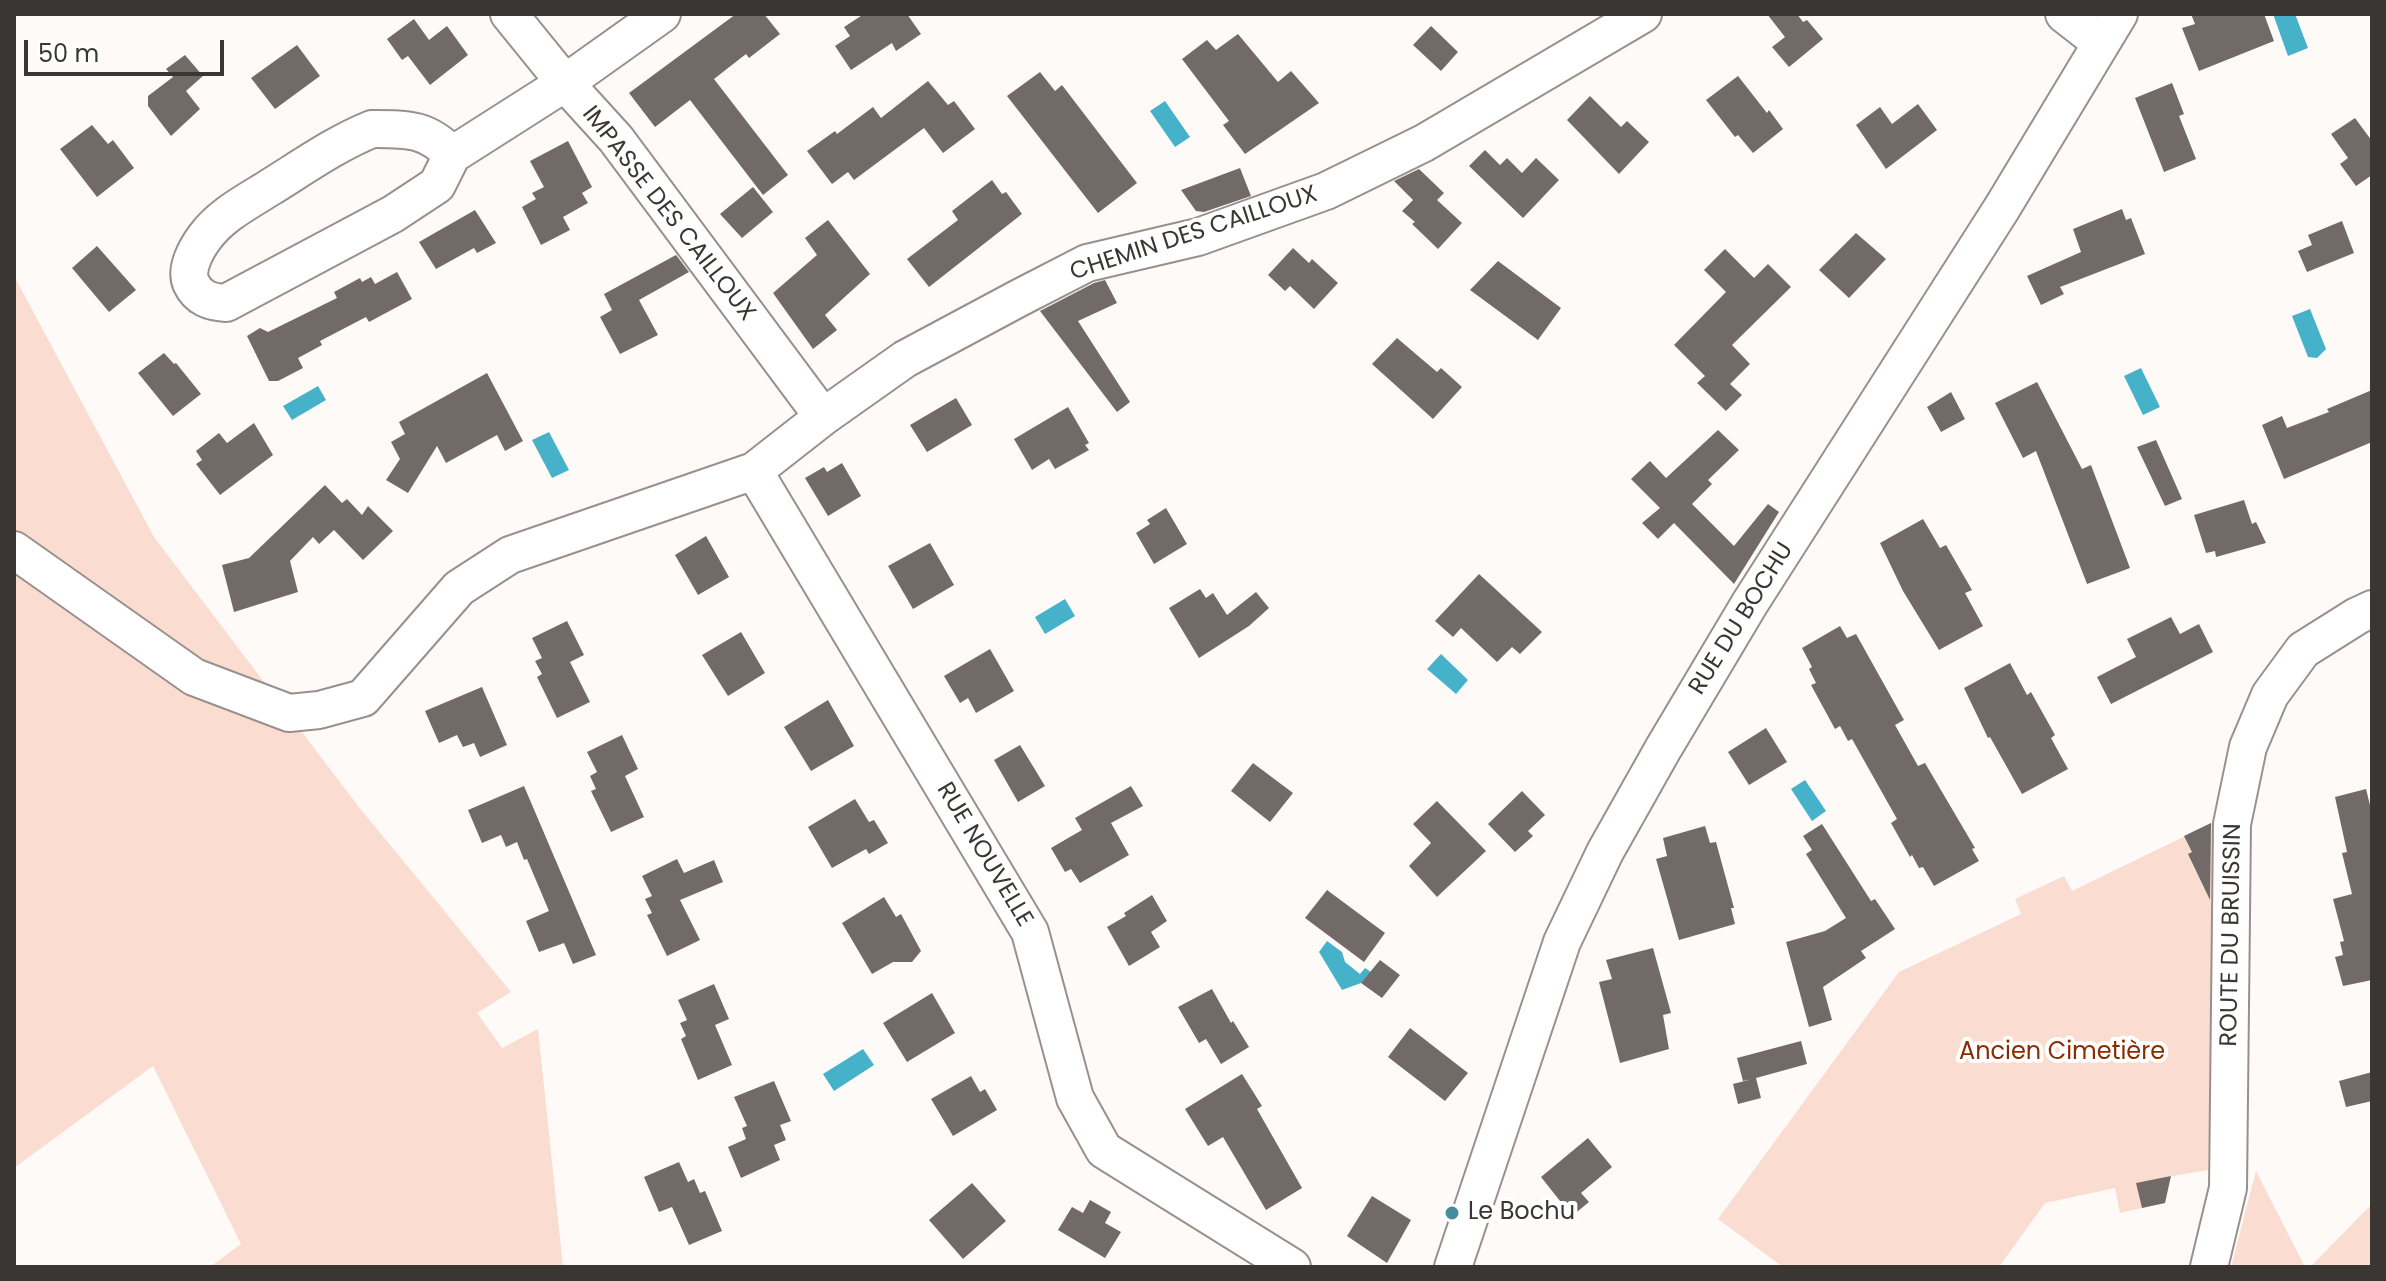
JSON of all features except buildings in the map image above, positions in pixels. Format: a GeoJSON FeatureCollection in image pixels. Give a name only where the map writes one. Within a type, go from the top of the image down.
{"type":"FeatureCollection","features":[{"type":"Feature","properties":{"kind":"street","name":"IMPASSE DES CAILLOUX"},"geometry":{"type":"LineString","coordinates":[[509,14],[616,139],[823,417]]}},
{"type":"Feature","properties":{"kind":"street"},"geometry":{"type":"LineString","coordinates":[[452,155],[438,140],[410,129],[372,129],[345,140],[228,214],[206,235],[193,256],[189,277],[195,291],[209,302],[226,303],[393,214],[437,185],[452,155],[565,83],[662,14]]}},
{"type":"Feature","properties":{"kind":"street","name":"CHEMIN DES CAILLOUX"},"geometry":{"type":"LineString","coordinates":[[14,550],[194,677],[289,713],[319,710],[363,698],[459,588],[510,555],[754,471],[905,359],[1087,263],[1198,237],[1326,191],[1424,143],[1643,14]]}},
{"type":"Feature","properties":{"kind":"street"},"geometry":{"type":"LineString","coordinates":[[2064,14],[2110,29]]}},
{"type":"Feature","properties":{"kind":"street","name":"RUE DU BOCHU"},"geometry":{"type":"LineString","coordinates":[[1453,1267],[1562,942],[1605,852],[1750,603],[2002,208],[2110,29]]}},
{"type":"Feature","properties":{"kind":"street","name":"RUE NOUVELLE"},"geometry":{"type":"LineString","coordinates":[[754,471],[1030,932],[1075,1098],[1104,1150],[1292,1267]]}},
{"type":"Feature","properties":{"kind":"street","name":"ROUTE DU BRUISSIN"},"geometry":{"type":"LineString","coordinates":[[2209,1267],[2228,1188],[2232,824],[2248,747],[2270,695],[2303,650],[2372,609]]}},
{"type":"Feature","properties":{"kind":"green space"},"geometry":{"type":"Polygon","coordinates":[[[14,276],[154,537],[358,806],[511,992],[477,1013],[502,1048],[538,1029],[563,1267],[210,1267],[241,1244],[153,1066],[14,1168],[14,276]]]}},
{"type":"Feature","properties":{"kind":"green space","name":"Ancien Cimetière"},"geometry":{"type":"Polygon","coordinates":[[[2214,822],[2208,1170],[2166,1177],[2168,1188],[2165,1203],[2120,1213],[2115,1188],[2045,1203],[1999,1267],[1783,1267],[1718,1219],[1899,972],[2021,914],[2015,899],[2064,876],[2072,891],[2214,822]]]}},
{"type":"Feature","properties":{"kind":"green space"},"geometry":{"type":"Polygon","coordinates":[[[2256,1171],[2305,1267],[2231,1267],[2256,1171]]]}},
{"type":"Feature","properties":{"kind":"green space"},"geometry":{"type":"Polygon","coordinates":[[[2372,1204],[2372,1267],[2310,1267],[2372,1204]]]}},
{"type":"Feature","properties":{"kind":"water"},"geometry":{"type":"Polygon","coordinates":[[[2273,14],[2295,14],[2308,48],[2288,56],[2273,14]]]}},
{"type":"Feature","properties":{"kind":"water"},"geometry":{"type":"Polygon","coordinates":[[[1165,101],[1190,137],[1175,147],[1150,111],[1165,101]]]}},
{"type":"Feature","properties":{"kind":"water"},"geometry":{"type":"Polygon","coordinates":[[[2310,309],[2326,349],[2317,358],[2308,357],[2292,316],[2310,309]]]}},
{"type":"Feature","properties":{"kind":"water"},"geometry":{"type":"Polygon","coordinates":[[[2141,368],[2160,407],[2143,415],[2124,376],[2141,368]]]}},
{"type":"Feature","properties":{"kind":"water"},"geometry":{"type":"Polygon","coordinates":[[[318,386],[326,400],[292,420],[283,406],[318,386]]]}},
{"type":"Feature","properties":{"kind":"water"},"geometry":{"type":"Polygon","coordinates":[[[549,432],[569,470],[552,478],[532,440],[549,432]]]}},
{"type":"Feature","properties":{"kind":"water"},"geometry":{"type":"Polygon","coordinates":[[[1065,599],[1075,616],[1045,634],[1035,617],[1065,599]]]}},
{"type":"Feature","properties":{"kind":"water"},"geometry":{"type":"Polygon","coordinates":[[[1441,654],[1468,680],[1456,694],[1427,669],[1441,654]]]}},
{"type":"Feature","properties":{"kind":"water"},"geometry":{"type":"Polygon","coordinates":[[[1805,780],[1826,811],[1812,821],[1791,789],[1805,780]]]}},
{"type":"Feature","properties":{"kind":"water"},"geometry":{"type":"Polygon","coordinates":[[[1327,941],[1342,952],[1345,962],[1360,974],[1365,968],[1371,972],[1361,983],[1342,990],[1319,952],[1327,941]]]}},
{"type":"Feature","properties":{"kind":"water"},"geometry":{"type":"Polygon","coordinates":[[[863,1049],[874,1065],[834,1091],[823,1074],[863,1049]]]}},
{"type":"Feature","properties":{"kind":"place","name":"Le Bochu"},"geometry":{"type":"Point","coordinates":[1452,1213]}}]}
